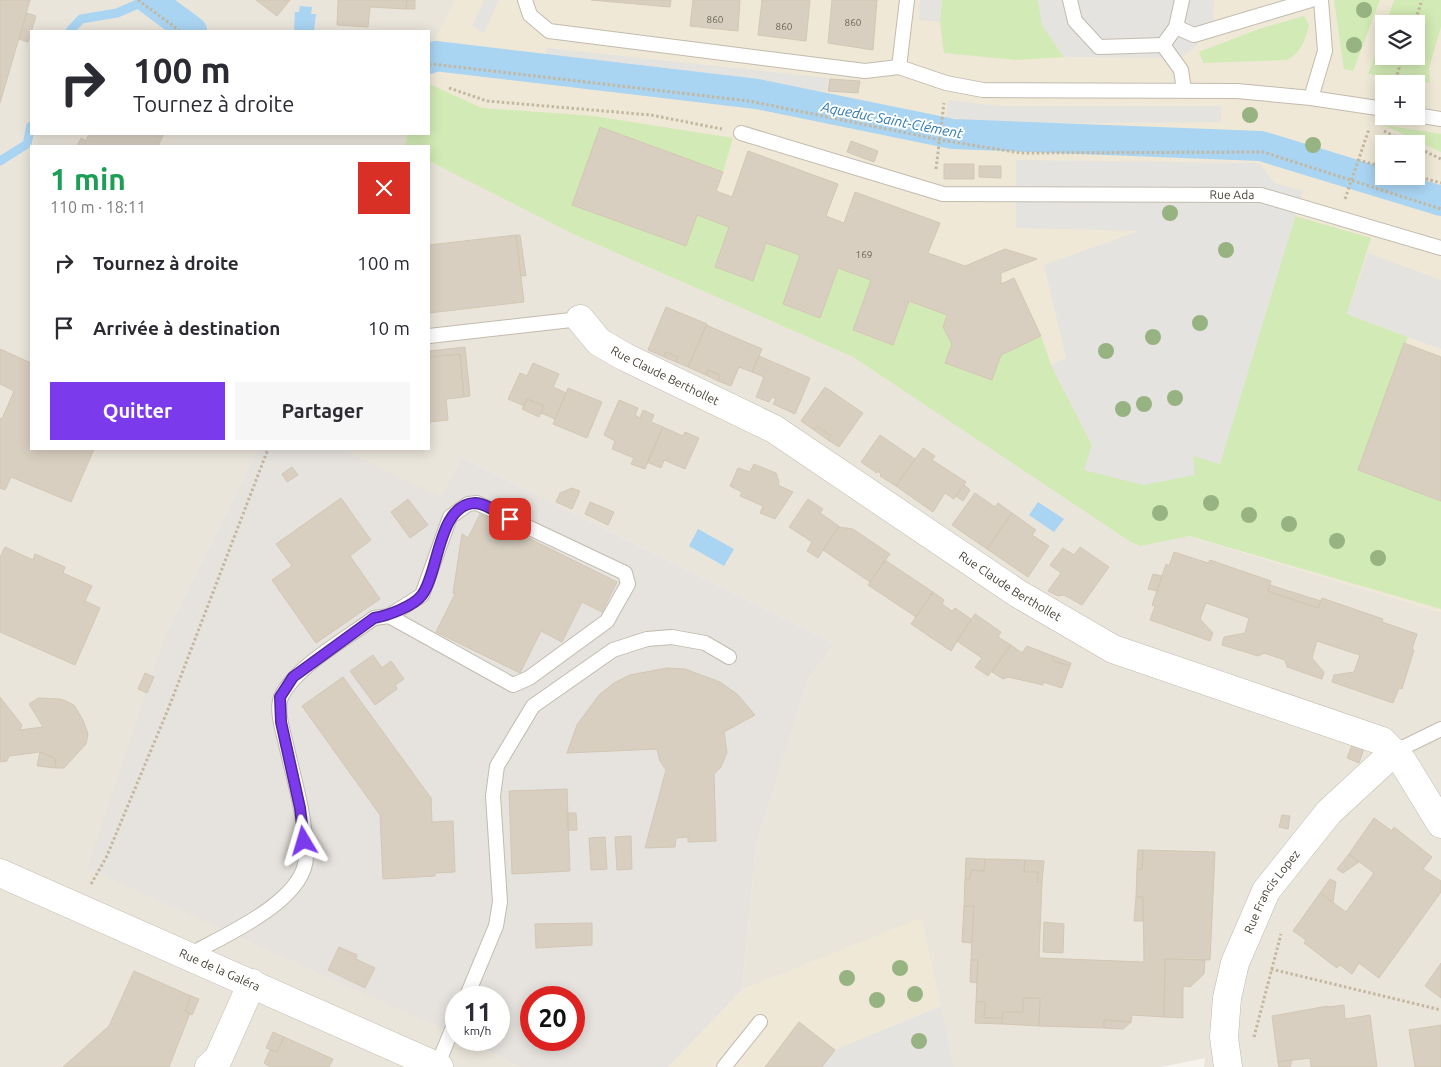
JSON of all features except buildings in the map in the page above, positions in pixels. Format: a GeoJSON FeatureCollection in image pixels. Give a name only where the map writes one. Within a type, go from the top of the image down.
{"type":"FeatureCollection","features":[{"type":"Feature","properties":{"kind":"street","name":"Rue Claude Berthollet"},"geometry":{"type":"LineString","coordinates":[[580,320],[599,342],[625,357],[774,429],[1017,593],[1113,649],[1382,741],[1404,762],[1441,824]]}},
{"type":"Feature","properties":{"kind":"street","name":"Rue Francis Lopez"},"geometry":{"type":"LineString","coordinates":[[1228,1067],[1224,1037],[1227,998],[1235,963],[1266,891],[1329,812],[1394,752]]}},
{"type":"Feature","properties":{"kind":"street","name":"Rue de la Galéra"},"geometry":{"type":"LineString","coordinates":[[0,873],[438,1066]]}},
{"type":"Feature","properties":{"kind":"street"},"geometry":{"type":"LineString","coordinates":[[209,1067],[218,1059],[252,983]]}},
{"type":"Feature","properties":{"kind":"lane"},"geometry":{"type":"LineString","coordinates":[[525,0],[530,15],[549,31],[865,71],[899,67],[946,83],[983,90],[1238,91],[1311,98],[1375,108]]}},
{"type":"Feature","properties":{"kind":"lane"},"geometry":{"type":"LineString","coordinates":[[899,67],[907,0]]}},
{"type":"Feature","properties":{"kind":"lane"},"geometry":{"type":"LineString","coordinates":[[1070,0],[1075,21],[1100,47],[1163,45]]}},
{"type":"Feature","properties":{"kind":"lane"},"geometry":{"type":"LineString","coordinates":[[1163,45],[1176,27],[1182,0]]}},
{"type":"Feature","properties":{"kind":"lane"},"geometry":{"type":"LineString","coordinates":[[1176,27],[1194,35],[1312,0]]}},
{"type":"Feature","properties":{"kind":"lane"},"geometry":{"type":"LineString","coordinates":[[1311,98],[1325,50],[1321,0]]}},
{"type":"Feature","properties":{"kind":"lane"},"geometry":{"type":"LineString","coordinates":[[1163,45],[1181,70],[1184,90]]}},
{"type":"Feature","properties":{"kind":"lane"},"geometry":{"type":"LineString","coordinates":[[1425,116],[1441,119]]}},
{"type":"Feature","properties":{"kind":"lane","name":"Rue Ada"},"geometry":{"type":"LineString","coordinates":[[741,133],[943,194],[1261,195],[1441,248]]}},
{"type":"Feature","properties":{"kind":"lane"},"geometry":{"type":"LineString","coordinates":[[430,336],[580,320]]}},
{"type":"Feature","properties":{"kind":"lane"},"geometry":{"type":"LineString","coordinates":[[189,955],[275,906],[298,881],[306,857],[300,808],[281,722],[280,697],[293,677],[374,618],[389,616],[422,596],[450,517],[468,504],[477,503],[625,573],[628,584],[607,621],[530,678],[513,685],[389,616]]}},
{"type":"Feature","properties":{"kind":"lane"},"geometry":{"type":"LineString","coordinates":[[471,986],[496,926],[500,902],[493,796],[498,766],[533,706],[614,650],[647,639],[672,637],[705,643],[729,657]]}},
{"type":"Feature","properties":{"kind":"lane"},"geometry":{"type":"LineString","coordinates":[[1394,752],[1441,729]]}},
{"type":"Feature","properties":{"kind":"lane"},"geometry":{"type":"LineString","coordinates":[[724,1067],[760,1022]]}},
{"type":"Feature","properties":{"kind":"lane"},"geometry":{"type":"LineString","coordinates":[[438,1066],[445,1048]]}},
{"type":"Feature","properties":{"kind":"path"},"geometry":{"type":"LineString","coordinates":[[138,0],[179,30]]}},
{"type":"Feature","properties":{"kind":"path"},"geometry":{"type":"LineString","coordinates":[[1417,15],[1422,0]]}},
{"type":"Feature","properties":{"kind":"path"},"geometry":{"type":"LineString","coordinates":[[430,65],[432,64],[637,86],[749,101],[941,140],[1021,153],[1262,152],[1352,178],[1441,208]]}},
{"type":"Feature","properties":{"kind":"path"},"geometry":{"type":"LineString","coordinates":[[449,88],[487,101],[651,115],[741,133]]}},
{"type":"Feature","properties":{"kind":"path"},"geometry":{"type":"LineString","coordinates":[[932,192],[941,140],[944,97]]}},
{"type":"Feature","properties":{"kind":"path"},"geometry":{"type":"LineString","coordinates":[[1352,178],[1370,124]]}},
{"type":"Feature","properties":{"kind":"path"},"geometry":{"type":"LineString","coordinates":[[1378,128],[1392,135]]}},
{"type":"Feature","properties":{"kind":"path"},"geometry":{"type":"LineString","coordinates":[[1425,151],[1441,159]]}},
{"type":"Feature","properties":{"kind":"path"},"geometry":{"type":"LineString","coordinates":[[1358,160],[1375,165]]}},
{"type":"Feature","properties":{"kind":"path"},"geometry":{"type":"LineString","coordinates":[[1425,179],[1441,183]]}},
{"type":"Feature","properties":{"kind":"path"},"geometry":{"type":"LineString","coordinates":[[78,906],[106,858],[169,707],[268,450]]}},
{"type":"Feature","properties":{"kind":"path"},"geometry":{"type":"LineString","coordinates":[[1252,1047],[1281,932]]}},
{"type":"Feature","properties":{"kind":"path"},"geometry":{"type":"LineString","coordinates":[[1271,969],[1441,1010]]}},
{"type":"Feature","properties":{"kind":"shaded area"},"geometry":{"type":"Polygon","coordinates":[[[0,0],[456,0],[430,51],[430,30],[30,30],[30,135],[407,135],[405,145],[30,145],[30,450],[258,450],[166,633],[420,1017],[445,1030],[445,1051],[488,1051],[520,1067],[0,1067],[0,0]]]}},
{"type":"Feature","properties":{"kind":"shaded area"},"geometry":{"type":"Polygon","coordinates":[[[456,0],[1441,0],[1441,612],[1189,536],[1141,546],[853,357],[571,233],[430,162],[430,145],[405,145],[407,135],[430,135],[430,51],[456,0]]]}},
{"type":"Feature","properties":{"kind":"shaded area"},"geometry":{"type":"Polygon","coordinates":[[[484,0],[499,0],[484,33],[472,26],[484,0]]]}},
{"type":"Feature","properties":{"kind":"shaded area"},"geometry":{"type":"Polygon","coordinates":[[[920,0],[941,0],[940,22],[919,20],[920,0]]]}},
{"type":"Feature","properties":{"kind":"shaded area"},"geometry":{"type":"Polygon","coordinates":[[[1038,0],[1214,0],[1213,23],[1195,47],[1180,58],[1064,57],[1042,25],[1038,0]]]}},
{"type":"Feature","properties":{"kind":"shaded area"},"geometry":{"type":"Polygon","coordinates":[[[547,48],[829,78],[826,91],[545,61],[547,48]]]}},
{"type":"Feature","properties":{"kind":"shaded area"},"geometry":{"type":"Polygon","coordinates":[[[948,100],[1001,106],[1221,106],[1221,122],[998,124],[946,117],[948,100]]]}},
{"type":"Feature","properties":{"kind":"shaded area"},"geometry":{"type":"Polygon","coordinates":[[[1016,160],[1259,163],[1275,183],[1303,191],[1220,464],[1193,456],[1195,475],[1143,485],[1084,470],[1092,445],[1051,365],[1066,358],[1044,265],[1139,231],[1016,228],[1016,160]]]}},
{"type":"Feature","properties":{"kind":"shaded area"},"geometry":{"type":"Polygon","coordinates":[[[430,162],[571,233],[853,357],[1141,546],[1188,536],[1441,612],[1441,1067],[1204,1067],[1205,1058],[1161,1067],[954,1067],[921,919],[742,990],[756,845],[808,680],[835,644],[462,458],[441,498],[343,450],[430,450],[430,162]]]}},
{"type":"Feature","properties":{"kind":"shaded area"},"geometry":{"type":"Polygon","coordinates":[[[1368,253],[1441,280],[1441,349],[1347,314],[1368,253]]]}},
{"type":"Feature","properties":{"kind":"shaded area"},"geometry":{"type":"Polygon","coordinates":[[[258,450],[343,450],[441,497],[462,458],[835,644],[808,680],[756,845],[742,990],[668,1067],[520,1067],[488,1051],[510,1051],[510,986],[445,986],[445,1030],[87,868],[166,633],[258,450]]]}},
{"type":"Feature","properties":{"kind":"shaded area"},"geometry":{"type":"Polygon","coordinates":[[[921,918],[954,1067],[668,1067],[742,990],[921,918]]]}},
{"type":"Feature","properties":{"kind":"shaded area"},"geometry":{"type":"Polygon","coordinates":[[[941,1006],[954,1067],[822,1067],[835,1050],[941,1006]]]}},
{"type":"Feature","properties":{"kind":"green space"},"geometry":{"type":"Polygon","coordinates":[[[942,0],[1038,0],[1042,25],[1064,57],[1016,60],[944,53],[940,23],[942,0]]]}},
{"type":"Feature","properties":{"kind":"green space"},"geometry":{"type":"Polygon","coordinates":[[[1334,0],[1380,0],[1353,71],[1344,69],[1334,0]]]}},
{"type":"Feature","properties":{"kind":"green space"},"geometry":{"type":"Polygon","coordinates":[[[1394,0],[1441,0],[1441,27],[1429,68],[1430,83],[1425,82],[1425,75],[1368,74],[1375,55],[1375,65],[1425,65],[1425,15],[1389,15],[1394,0]]]}},
{"type":"Feature","properties":{"kind":"green space"},"geometry":{"type":"Polygon","coordinates":[[[1304,16],[1309,25],[1304,41],[1296,54],[1287,60],[1203,63],[1199,52],[1259,29],[1304,16]]]}},
{"type":"Feature","properties":{"kind":"green space"},"geometry":{"type":"Polygon","coordinates":[[[430,84],[482,108],[594,116],[733,138],[723,172],[600,127],[572,205],[686,246],[697,215],[729,227],[715,267],[752,281],[766,243],[800,255],[783,304],[820,318],[838,268],[871,280],[854,331],[893,345],[909,301],[947,315],[943,327],[952,344],[945,363],[1001,355],[1041,336],[1051,365],[1092,445],[1193,456],[1220,463],[1295,216],[1371,238],[1347,314],[1408,337],[1358,470],[1441,501],[1441,609],[1189,536],[1141,546],[1131,542],[853,357],[571,233],[430,162],[430,145],[405,145],[407,135],[430,135],[430,84]]]}},
{"type":"Feature","properties":{"kind":"green space"},"geometry":{"type":"Polygon","coordinates":[[[1384,125],[1441,134],[1441,152],[1425,144],[1425,135],[1405,135],[1384,125]]]}},
{"type":"Feature","properties":{"kind":"water"},"geometry":{"type":"Polygon","coordinates":[[[300,6],[312,7],[311,14],[316,14],[314,30],[294,30],[295,12],[299,12],[300,6]]]}},
{"type":"Feature","properties":{"kind":"water"},"geometry":{"type":"Polygon","coordinates":[[[1038,502],[1064,519],[1054,532],[1029,515],[1038,502]]]}},
{"type":"Feature","properties":{"kind":"water"},"geometry":{"type":"Polygon","coordinates":[[[698,529],[734,549],[724,566],[689,546],[698,529]]]}},
{"type":"Feature","properties":{"kind":"waterway"},"geometry":{"type":"LineString","coordinates":[[71,30],[81,19],[117,13],[147,0]]}},
{"type":"Feature","properties":{"kind":"waterway"},"geometry":{"type":"LineString","coordinates":[[150,0],[191,30]]}},
{"type":"Feature","properties":{"kind":"waterway","name":"Aqueduc Saint-Clément"},"geometry":{"type":"LineString","coordinates":[[430,58],[435,56],[757,94],[953,134],[1261,146],[1441,201]]}},
{"type":"Feature","properties":{"kind":"waterway"},"geometry":{"type":"LineString","coordinates":[[0,161],[27,144],[30,130]]}},
{"type":"Feature","properties":{"kind":"route"},"geometry":{"type":"LineString","coordinates":[[304,841],[300,808],[281,722],[280,697],[293,677],[374,618],[389,616],[422,596],[450,517],[468,504],[477,503],[510,519]]}}]}
